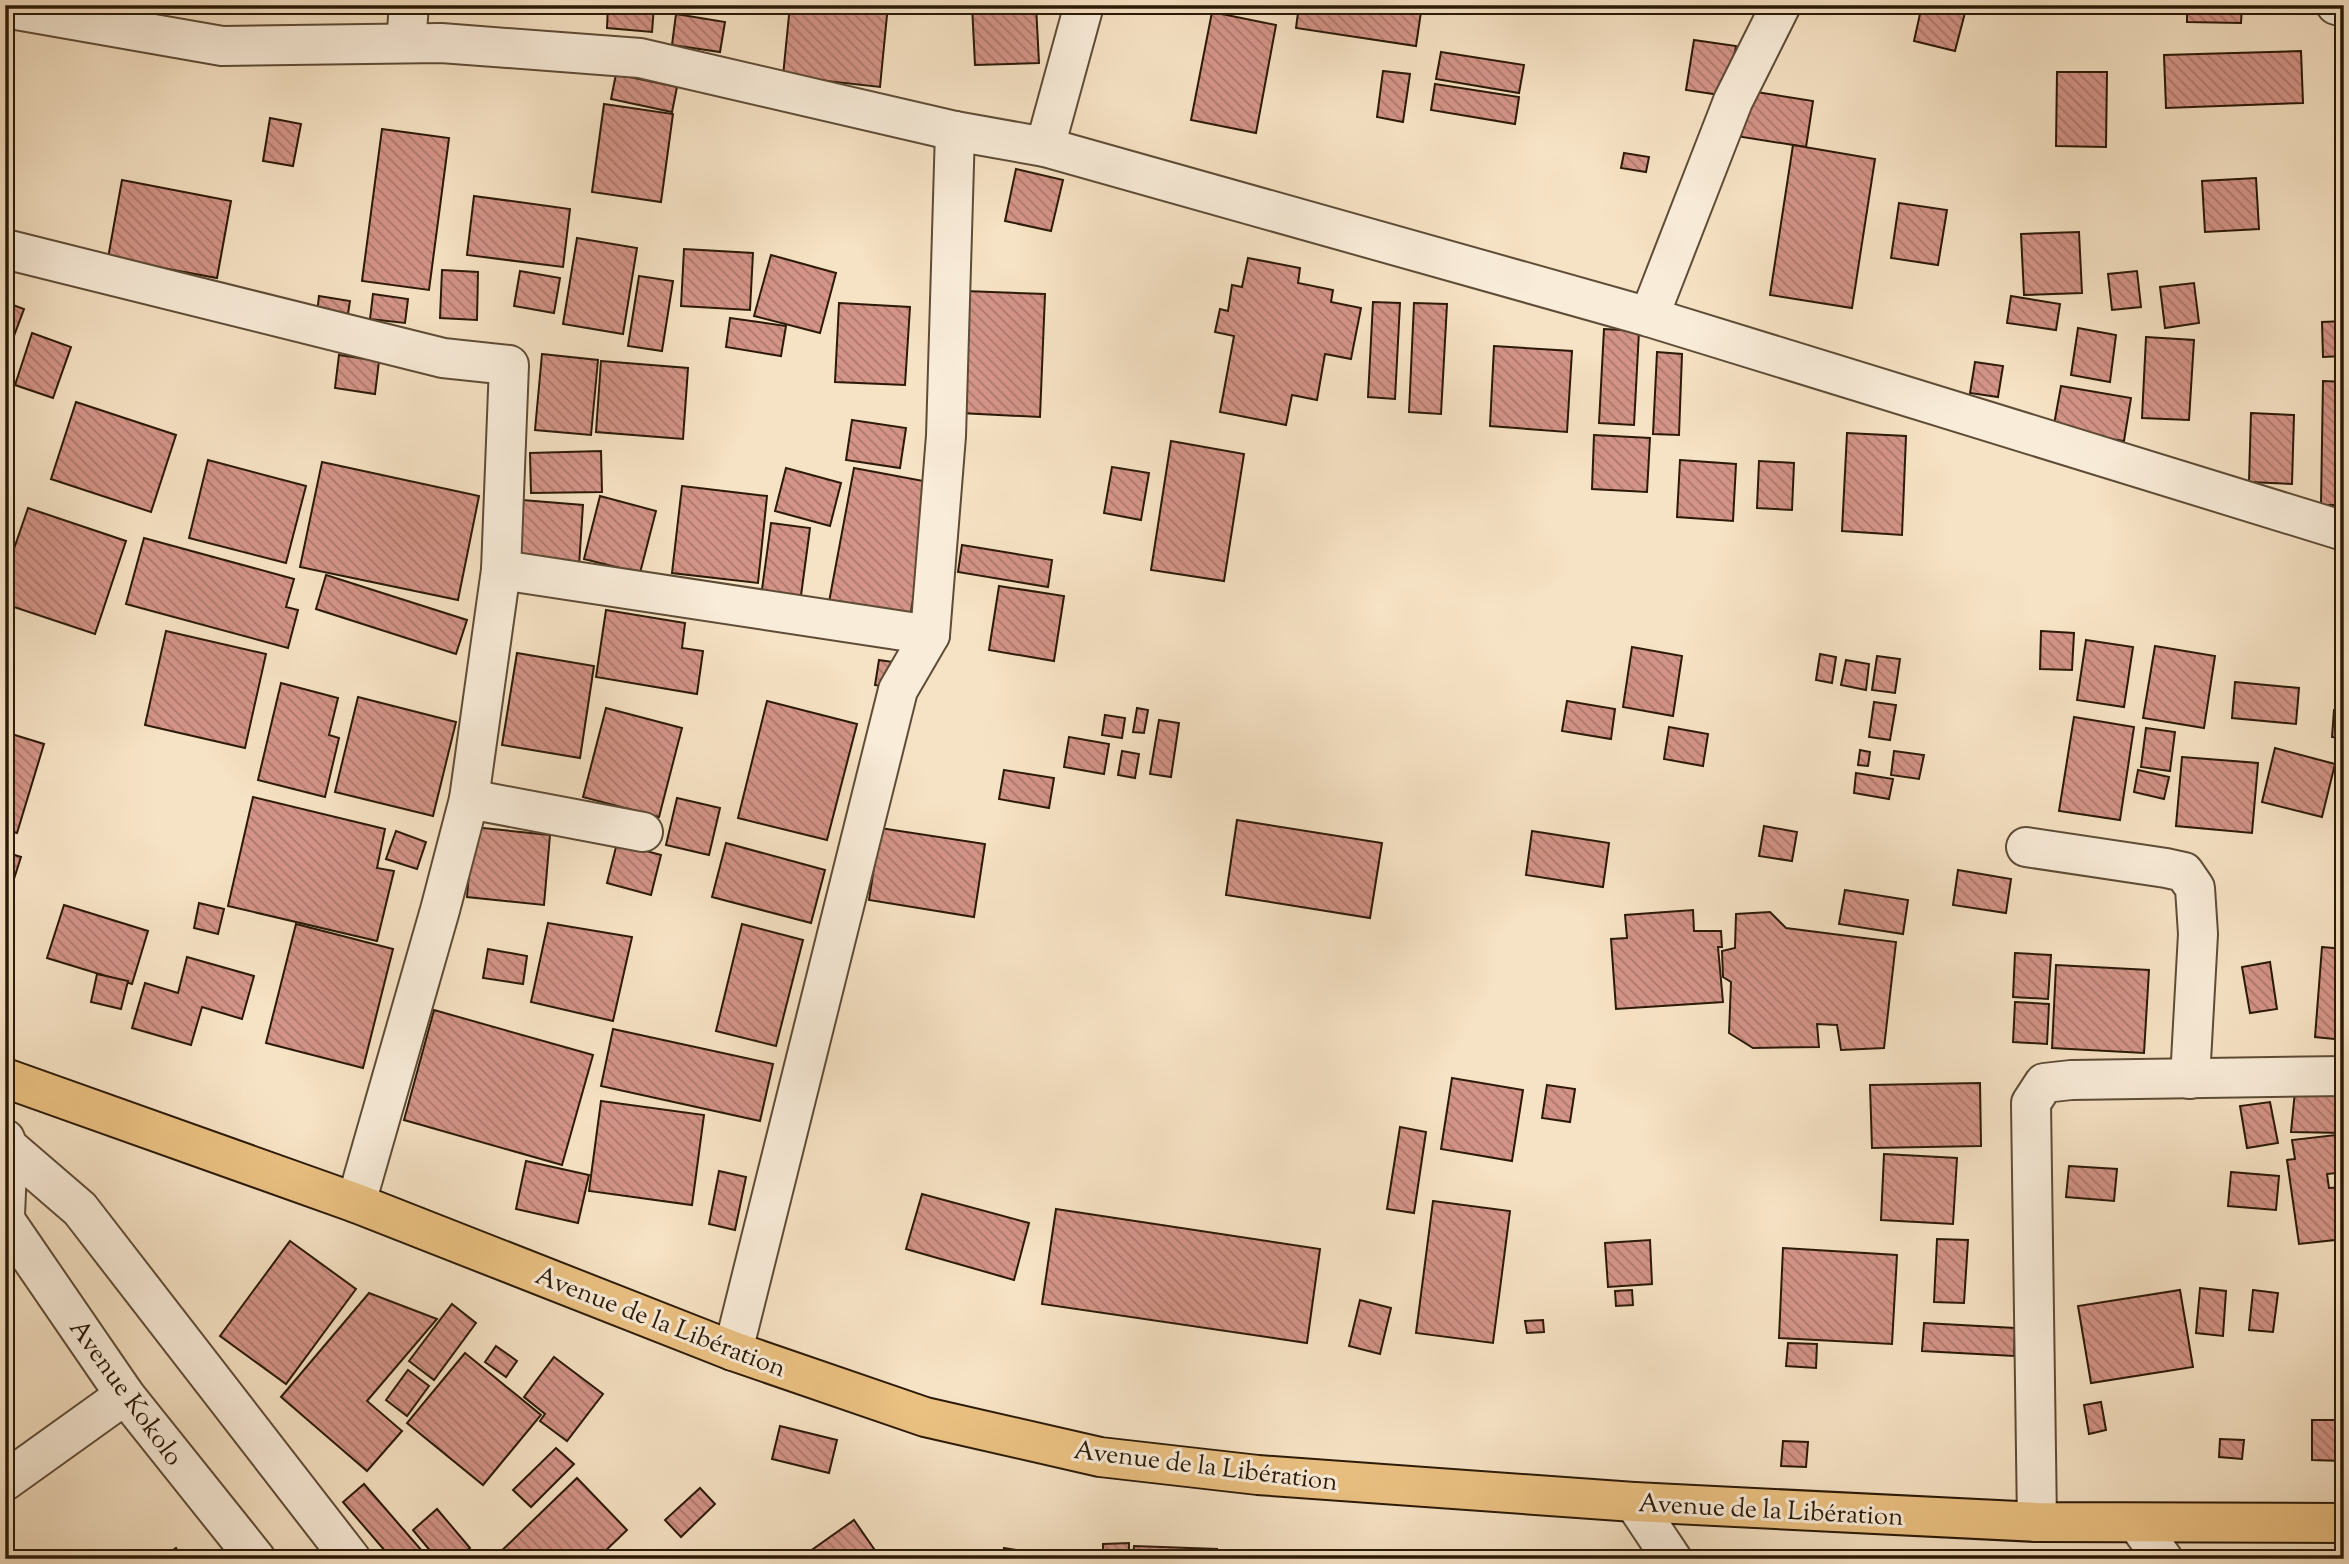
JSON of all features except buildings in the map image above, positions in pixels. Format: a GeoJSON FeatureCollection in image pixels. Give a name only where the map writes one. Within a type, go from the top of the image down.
{"type":"FeatureCollection","features":[{"type":"Feature","properties":{"kind":"highway","name":"Avenue de la Libération"},"geometry":{"type":"LineString","coordinates":[[5,1078],[356,1203],[733,1351],[925,1417],[1100,1457],[1258,1475],[1634,1502],[2037,1522],[2344,1523]]}},
{"type":"Feature","properties":{"kind":"street"},"geometry":{"type":"LineString","coordinates":[[406,44],[409,5]]}},
{"type":"Feature","properties":{"kind":"street"},"geometry":{"type":"LineString","coordinates":[[1045,147],[1084,5]]}},
{"type":"Feature","properties":{"kind":"street"},"geometry":{"type":"LineString","coordinates":[[1649,317],[1733,102],[1781,5]]}},
{"type":"Feature","properties":{"kind":"street"},"geometry":{"type":"LineString","coordinates":[[2336,5],[2344,7]]}},
{"type":"Feature","properties":{"kind":"street"},"geometry":{"type":"LineString","coordinates":[[5,8],[222,46],[441,43],[640,58],[954,131],[1045,147],[1649,317],[2344,531]]}},
{"type":"Feature","properties":{"kind":"street"},"geometry":{"type":"LineString","coordinates":[[733,1351],[898,690],[930,635],[946,436],[954,131]]}},
{"type":"Feature","properties":{"kind":"street"},"geometry":{"type":"LineString","coordinates":[[5,249],[443,358],[509,365],[501,570],[469,799],[356,1203]]}},
{"type":"Feature","properties":{"kind":"street"},"geometry":{"type":"LineString","coordinates":[[501,570],[930,635]]}},
{"type":"Feature","properties":{"kind":"street"},"geometry":{"type":"LineString","coordinates":[[469,799],[643,832]]}},
{"type":"Feature","properties":{"kind":"street"},"geometry":{"type":"LineString","coordinates":[[2026,847],[2166,867],[2184,872],[2195,888],[2197,934],[2190,1079]]}},
{"type":"Feature","properties":{"kind":"street"},"geometry":{"type":"LineString","coordinates":[[2037,1522],[2031,1103],[2044,1083],[2071,1080],[2344,1076]]}},
{"type":"Feature","properties":{"kind":"street"},"geometry":{"type":"LineString","coordinates":[[7,1143],[80,1209],[351,1559]]}},
{"type":"Feature","properties":{"kind":"street","name":"Avenue Kokolo"},"geometry":{"type":"LineString","coordinates":[[7,1143],[5,1218],[125,1395],[256,1559]]}},
{"type":"Feature","properties":{"kind":"street"},"geometry":{"type":"LineString","coordinates":[[5,1481],[125,1395]]}},
{"type":"Feature","properties":{"kind":"street"},"geometry":{"type":"LineString","coordinates":[[1634,1502],[1672,1559]]}},
{"type":"Feature","properties":{"kind":"street"},"geometry":{"type":"LineString","coordinates":[[2137,1523],[2163,1559]]}}]}
